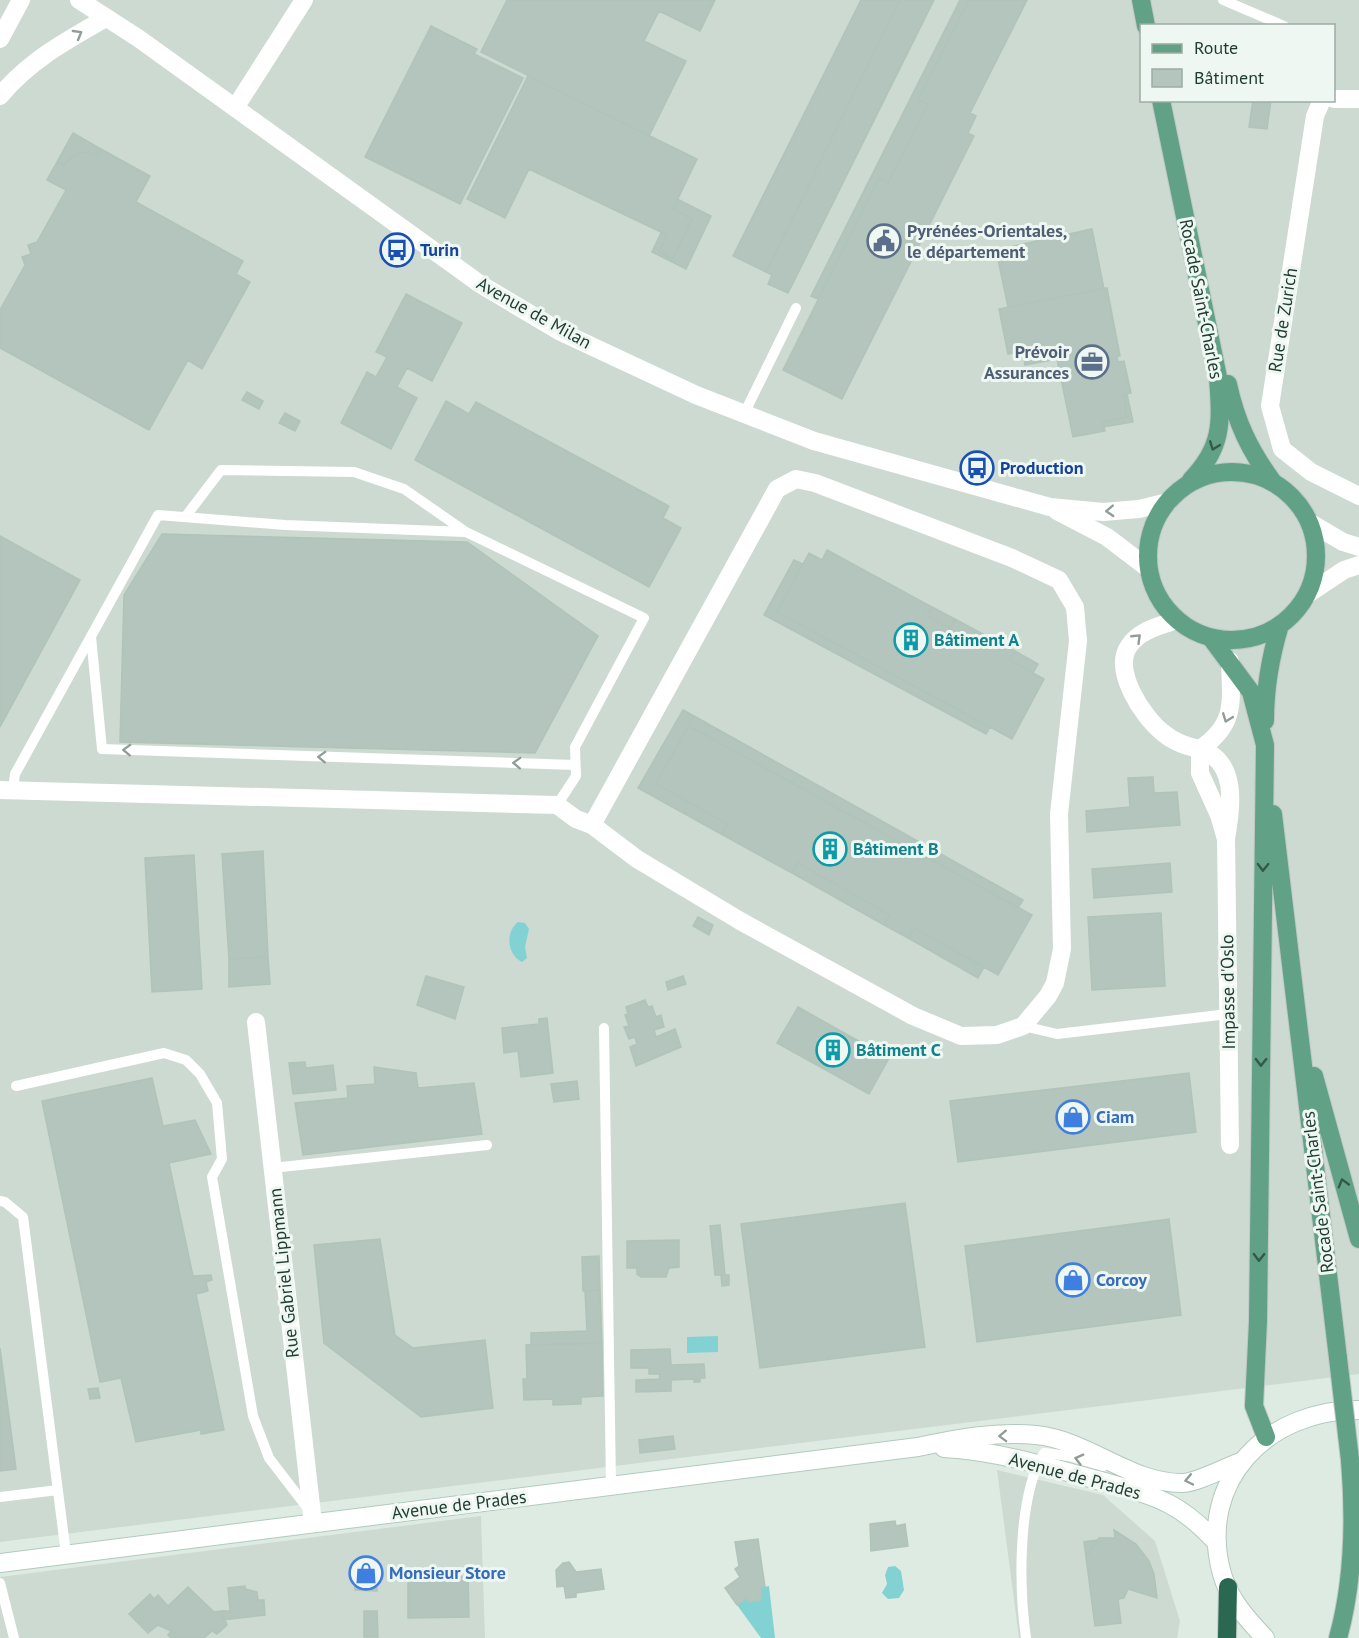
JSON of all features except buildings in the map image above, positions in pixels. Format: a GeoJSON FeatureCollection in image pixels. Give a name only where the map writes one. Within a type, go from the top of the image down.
{"type":"FeatureCollection","features":[{"type":"Feature","properties":{"kind":"highway"},"geometry":{"type":"LineString","coordinates":[[1227,1638],[1228,1587]]}},
{"type":"Feature","properties":{"kind":"main road"},"geometry":{"type":"LineString","coordinates":[[1141,0],[1146,24]]}},
{"type":"Feature","properties":{"kind":"main road"},"geometry":{"type":"LineString","coordinates":[[1153,0],[1158,24]]}},
{"type":"Feature","properties":{"kind":"main road","name":"Rocade Saint-Charles"},"geometry":{"type":"LineString","coordinates":[[1161,102],[1218,377],[1221,416],[1217,441],[1207,463],[1183,488]]}},
{"type":"Feature","properties":{"kind":"main road","name":"Rocade Saint-Charles"},"geometry":{"type":"LineString","coordinates":[[1173,102],[1234,415],[1254,456],[1274,484]]}},
{"type":"Feature","properties":{"kind":"main road"},"geometry":{"type":"LineString","coordinates":[[1228,472],[1252,475],[1274,484],[1294,500],[1309,522],[1316,546],[1315,570],[1308,594],[1296,611],[1280,625],[1259,636],[1235,640],[1211,638],[1193,631],[1177,620],[1164,606],[1154,588],[1149,569],[1148,545],[1155,522],[1168,502],[1183,488],[1204,477],[1228,472]]}},
{"type":"Feature","properties":{"kind":"main road","name":"Rocade Saint-Charles"},"geometry":{"type":"LineString","coordinates":[[1280,625],[1270,657],[1265,688],[1265,745],[1350,1460],[1354,1532],[1339,1633]]}},
{"type":"Feature","properties":{"kind":"main road","name":"Rocade Saint-Charles"},"geometry":{"type":"LineString","coordinates":[[1211,638],[1251,692],[1265,745]]}},
{"type":"Feature","properties":{"kind":"main road"},"geometry":{"type":"LineString","coordinates":[[1265,745],[1258,1321],[1254,1406],[1266,1437]]}},
{"type":"Feature","properties":{"kind":"main road"},"geometry":{"type":"LineString","coordinates":[[1295,997],[1324,1117],[1359,1239]]}},
{"type":"Feature","properties":{"kind":"street"},"geometry":{"type":"LineString","coordinates":[[0,39],[21,0]]}},
{"type":"Feature","properties":{"kind":"street","name":"Avenue de Milan"},"geometry":{"type":"LineString","coordinates":[[79,0],[236,108],[480,284],[559,331],[696,395],[814,441],[1050,507],[1103,512],[1139,509],[1168,502]]}},
{"type":"Feature","properties":{"kind":"street"},"geometry":{"type":"LineString","coordinates":[[236,108],[304,0]]}},
{"type":"Feature","properties":{"kind":"street"},"geometry":{"type":"LineString","coordinates":[[0,80],[16,63],[50,50],[106,18]]}},
{"type":"Feature","properties":{"kind":"street"},"geometry":{"type":"LineString","coordinates":[[0,96],[12,81],[50,50]]}},
{"type":"Feature","properties":{"kind":"street"},"geometry":{"type":"LineString","coordinates":[[1335,99],[1359,99]]}},
{"type":"Feature","properties":{"kind":"street","name":"Rue de Zurich"},"geometry":{"type":"LineString","coordinates":[[1321,102],[1315,116],[1270,406],[1282,449],[1311,472],[1359,496]]}},
{"type":"Feature","properties":{"kind":"street"},"geometry":{"type":"LineString","coordinates":[[3,790],[556,805],[576,819],[592,825],[637,859],[733,916],[913,1016],[961,1036],[997,1035],[1023,1026],[1052,990],[1062,949],[1059,814],[1078,641],[1076,608],[1059,580],[1012,558],[815,483],[796,479],[777,489],[592,825]]}},
{"type":"Feature","properties":{"kind":"street","name":"Avenue de Milan"},"geometry":{"type":"LineString","coordinates":[[1050,507],[1107,537],[1149,569]]}},
{"type":"Feature","properties":{"kind":"street"},"geometry":{"type":"LineString","coordinates":[[1309,522],[1359,548]]}},
{"type":"Feature","properties":{"kind":"street"},"geometry":{"type":"LineString","coordinates":[[1308,594],[1344,570],[1359,565]]}},
{"type":"Feature","properties":{"kind":"street"},"geometry":{"type":"LineString","coordinates":[[1177,620],[1144,631],[1127,648],[1124,673],[1131,692],[1160,731],[1181,745],[1200,749],[1214,739],[1228,722],[1231,705],[1230,661]]}},
{"type":"Feature","properties":{"kind":"street","name":"Impasse d'Oslo"},"geometry":{"type":"LineString","coordinates":[[1200,749],[1200,773],[1219,814],[1226,839],[1230,1145]]}},
{"type":"Feature","properties":{"kind":"street","name":"Rue Gabriel Lippmann"},"geometry":{"type":"LineString","coordinates":[[256,1022],[312,1518]]}},
{"type":"Feature","properties":{"kind":"street"},"geometry":{"type":"LineString","coordinates":[[1264,1638],[1238,1607],[1222,1575],[1217,1543],[1220,1513],[1228,1485],[1243,1461],[1266,1437],[1286,1424],[1334,1411],[1359,1410]]}},
{"type":"Feature","properties":{"kind":"street","name":"Avenue de Prades"},"geometry":{"type":"LineString","coordinates":[[0,1563],[312,1518],[611,1486],[918,1447],[968,1437],[1037,1435],[1087,1449],[1156,1480],[1185,1483],[1243,1461]]}},
{"type":"Feature","properties":{"kind":"street","name":"Avenue de Prades"},"geometry":{"type":"LineString","coordinates":[[918,1447],[972,1450],[1037,1464],[1131,1490],[1172,1505],[1205,1530],[1217,1543]]}},
{"type":"Feature","properties":{"kind":"lane"},"geometry":{"type":"LineString","coordinates":[[1223,0],[1279,24]]}},
{"type":"Feature","properties":{"kind":"lane"},"geometry":{"type":"LineString","coordinates":[[744,414],[796,308]]}},
{"type":"Feature","properties":{"kind":"lane"},"geometry":{"type":"LineString","coordinates":[[186,516],[221,470],[354,472],[404,489],[466,532],[644,618],[575,747],[576,776],[556,805]]}},
{"type":"Feature","properties":{"kind":"lane"},"geometry":{"type":"LineString","coordinates":[[3,790],[15,774],[158,515],[285,525],[466,532]]}},
{"type":"Feature","properties":{"kind":"lane"},"geometry":{"type":"LineString","coordinates":[[91,637],[102,749],[575,765]]}},
{"type":"Feature","properties":{"kind":"lane"},"geometry":{"type":"LineString","coordinates":[[1023,1026],[1057,1034],[1228,1014]]}},
{"type":"Feature","properties":{"kind":"lane"},"geometry":{"type":"LineString","coordinates":[[604,1028],[611,1486]]}},
{"type":"Feature","properties":{"kind":"lane"},"geometry":{"type":"LineString","coordinates":[[16,1086],[164,1053],[186,1060],[200,1074],[216,1103],[222,1159],[212,1177],[253,1416],[269,1458],[312,1518]]}},
{"type":"Feature","properties":{"kind":"lane"},"geometry":{"type":"LineString","coordinates":[[272,1168],[487,1145]]}},
{"type":"Feature","properties":{"kind":"lane"},"geometry":{"type":"LineString","coordinates":[[0,1201],[5,1202],[23,1217],[66,1554]]}},
{"type":"Feature","properties":{"kind":"lane"},"geometry":{"type":"LineString","coordinates":[[1026,1638],[1020,1596],[1026,1508],[1037,1464],[1044,1453],[1070,1456],[1156,1480]]}},
{"type":"Feature","properties":{"kind":"lane"},"geometry":{"type":"LineString","coordinates":[[0,1497],[58,1490]]}},
{"type":"Feature","properties":{"kind":"lane"},"geometry":{"type":"LineString","coordinates":[[0,1583],[15,1638]]}},
{"type":"Feature","properties":{"kind":"shaded area"},"geometry":{"type":"Polygon","coordinates":[[[0,0],[1359,0],[1359,1374],[0,1542],[0,0]]]}},
{"type":"Feature","properties":{"kind":"shaded area"},"geometry":{"type":"Polygon","coordinates":[[[997,1470],[1103,1495],[1155,1541],[1180,1621],[1177,1638],[1019,1638],[997,1470]]]}},
{"type":"Feature","properties":{"kind":"shaded area"},"geometry":{"type":"Polygon","coordinates":[[[481,1516],[485,1638],[0,1638],[0,1577],[481,1516]]]}},
{"type":"Feature","properties":{"kind":"water"},"geometry":{"type":"Polygon","coordinates":[[[518,922],[525,923],[529,929],[525,947],[527,958],[522,962],[513,954],[510,943],[511,931],[518,922]]]}},
{"type":"Feature","properties":{"kind":"water"},"geometry":{"type":"Polygon","coordinates":[[[718,1336],[718,1352],[687,1353],[687,1337],[718,1336]]]}},
{"type":"Feature","properties":{"kind":"water"},"geometry":{"type":"Polygon","coordinates":[[[895,1566],[901,1571],[904,1590],[899,1598],[888,1599],[882,1593],[887,1584],[885,1575],[888,1567],[895,1566]]]}},
{"type":"Feature","properties":{"kind":"water"},"geometry":{"type":"Polygon","coordinates":[[[769,1586],[775,1638],[761,1638],[737,1605],[747,1598],[749,1602],[761,1600],[760,1588],[769,1586]]]}},
{"type":"Feature","properties":{"kind":"place","name":"Pyrénées-Orientales, le département"},"geometry":{"type":"Point","coordinates":[884,241]}},
{"type":"Feature","properties":{"kind":"place","name":"Turin"},"geometry":{"type":"Point","coordinates":[397,250]}},
{"type":"Feature","properties":{"kind":"place","name":"Prévoir Assurances"},"geometry":{"type":"Point","coordinates":[1092,362]}},
{"type":"Feature","properties":{"kind":"place","name":"Production"},"geometry":{"type":"Point","coordinates":[977,468]}},
{"type":"Feature","properties":{"kind":"place","name":"Bâtiment A"},"geometry":{"type":"Point","coordinates":[911,640]}},
{"type":"Feature","properties":{"kind":"place","name":"Bâtiment B"},"geometry":{"type":"Point","coordinates":[830,849]}},
{"type":"Feature","properties":{"kind":"place","name":"Bâtiment C"},"geometry":{"type":"Point","coordinates":[833,1050]}},
{"type":"Feature","properties":{"kind":"place","name":"Ciam"},"geometry":{"type":"Point","coordinates":[1073,1117]}},
{"type":"Feature","properties":{"kind":"place","name":"Corcoy"},"geometry":{"type":"Point","coordinates":[1073,1280]}},
{"type":"Feature","properties":{"kind":"place","name":"Monsieur Store"},"geometry":{"type":"Point","coordinates":[366,1573]}}]}
